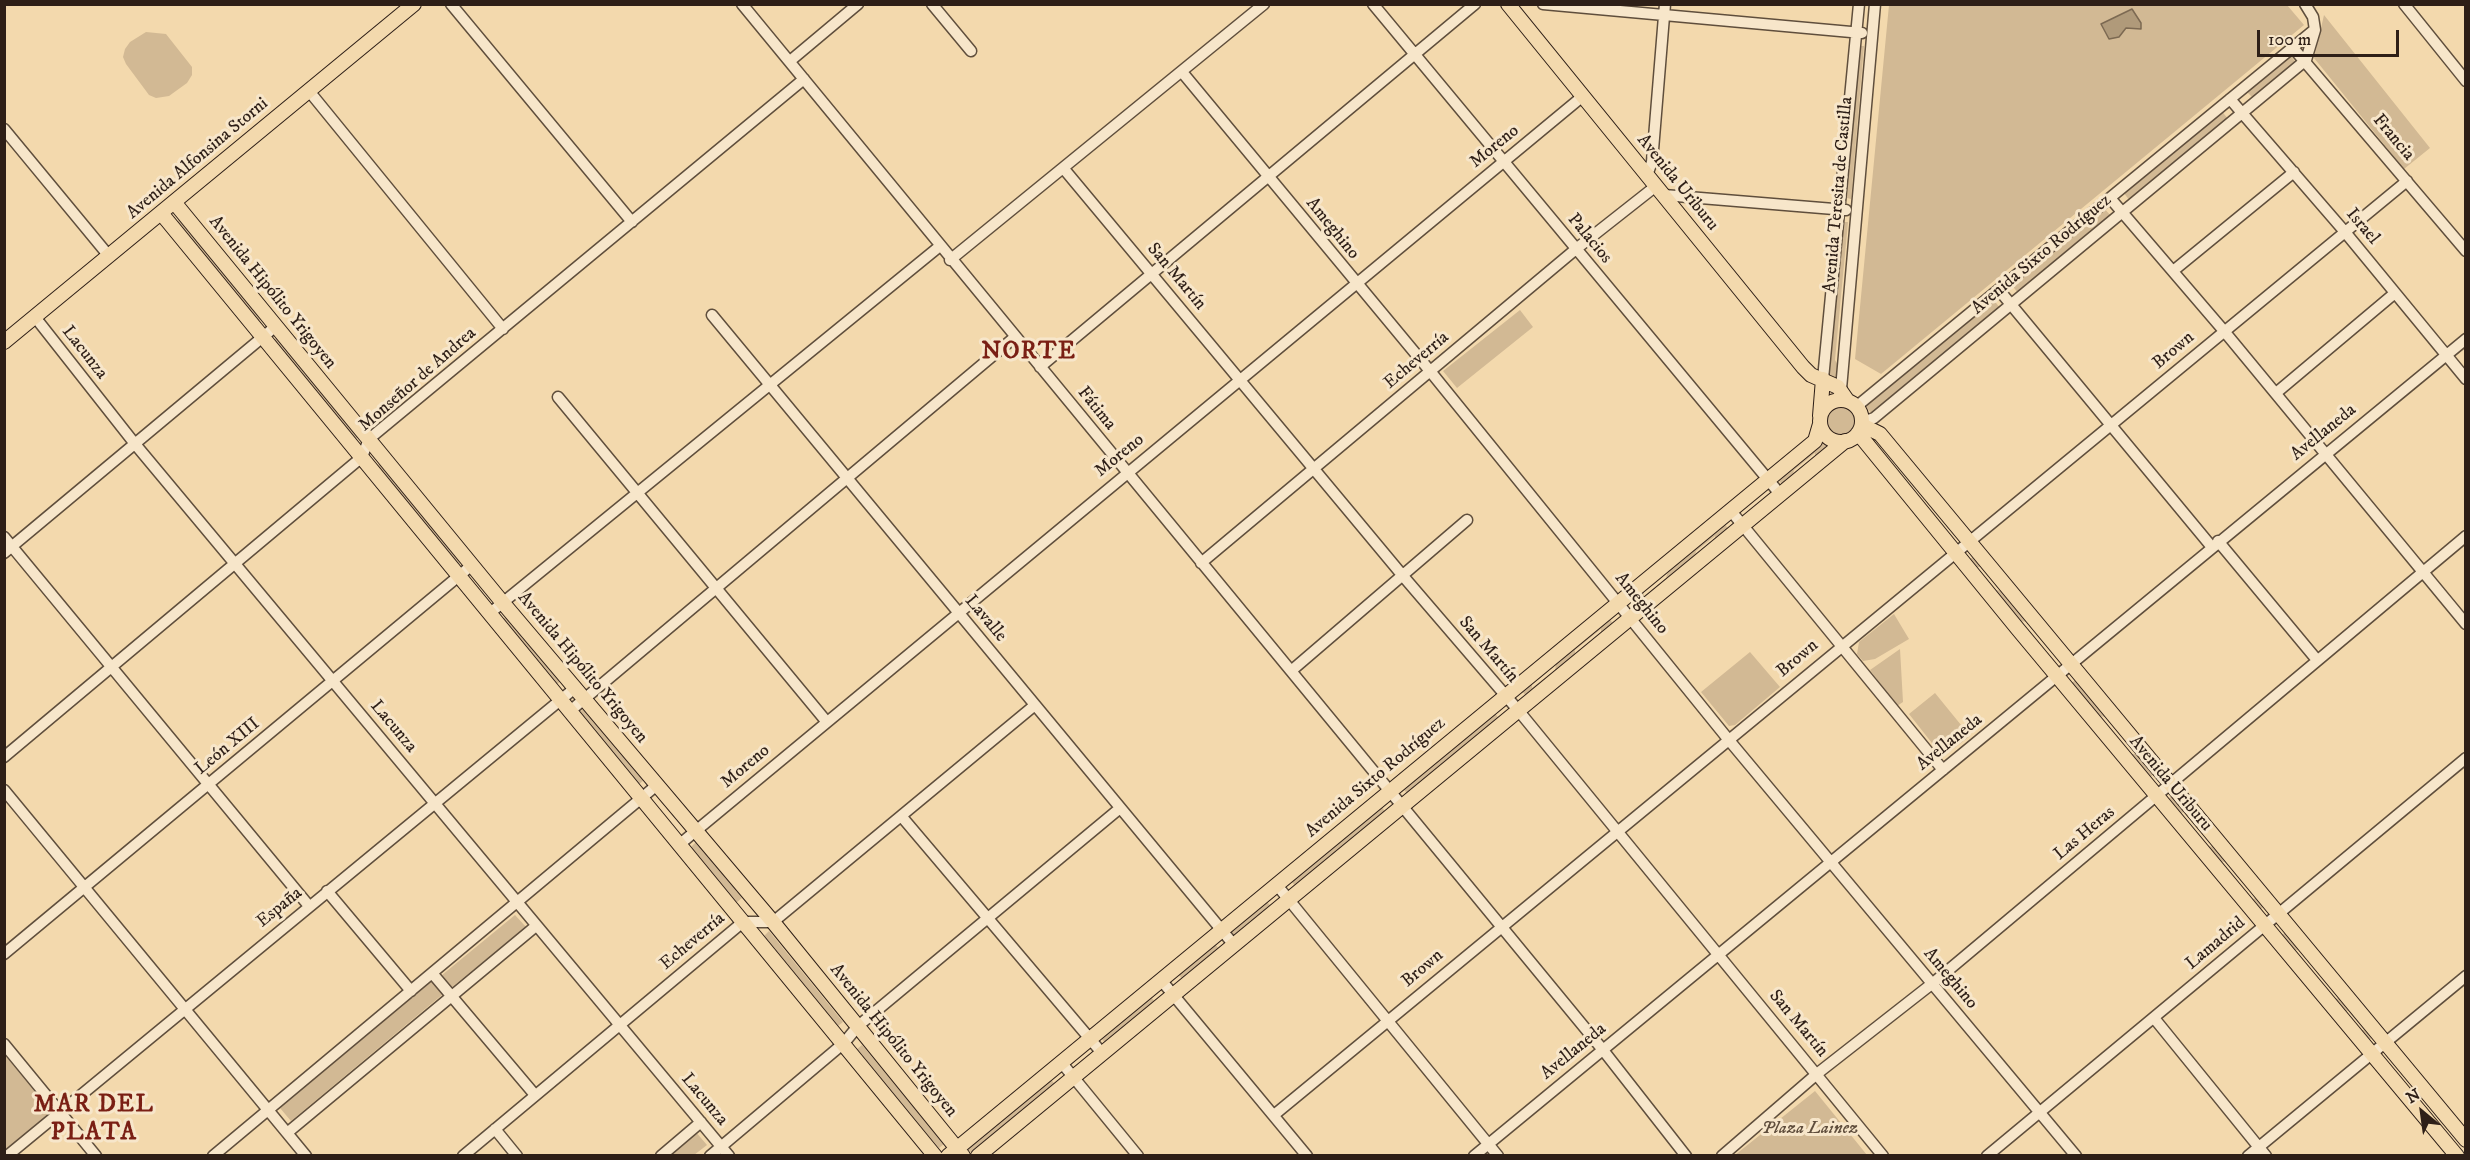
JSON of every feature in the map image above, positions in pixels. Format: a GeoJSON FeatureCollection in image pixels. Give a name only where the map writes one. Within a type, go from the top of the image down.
{"type":"FeatureCollection","features":[{"type":"Feature","properties":{"kind":"main road","name":"Avenida Alfonsina Storni"},"geometry":{"type":"LineString","coordinates":[[4,342],[414,4]]}},
{"type":"Feature","properties":{"kind":"main road","name":"Avenida Uriburu"},"geometry":{"type":"LineString","coordinates":[[1508,4],[1803,367],[1811,375],[1822,379]]}},
{"type":"Feature","properties":{"kind":"main road","name":"Avenida Hipólito Yrigoyen"},"geometry":{"type":"LineString","coordinates":[[174,202],[503,603],[773,922],[858,1026],[955,1153]]}},
{"type":"Feature","properties":{"kind":"main road","name":"Avenida Hipólito Yrigoyen"},"geometry":{"type":"LineString","coordinates":[[161,213],[935,1155]]}},
{"type":"Feature","properties":{"kind":"main road"},"geometry":{"type":"LineString","coordinates":[[1822,379],[1848,398],[1861,427],[1845,441],[1832,440],[1826,435],[1820,422],[1829,403],[1848,398]]}},
{"type":"Feature","properties":{"kind":"main road","name":"Avenida Teresita de Castilla"},"geometry":{"type":"LineString","coordinates":[[1820,422],[1822,379]]}},
{"type":"Feature","properties":{"kind":"main road","name":"Avenida Sixto Rodríguez"},"geometry":{"type":"LineString","coordinates":[[955,1153],[1089,1038],[1815,441],[1820,422]]}},
{"type":"Feature","properties":{"kind":"main road","name":"Avenida Uriburu"},"geometry":{"type":"LineString","coordinates":[[1861,427],[1880,434],[2466,1140]]}},
{"type":"Feature","properties":{"kind":"main road","name":"Avenida Uriburu"},"geometry":{"type":"LineString","coordinates":[[1861,427],[1956,554],[2457,1155]]}},
{"type":"Feature","properties":{"kind":"main road","name":"Avenida Sixto Rodríguez"},"geometry":{"type":"LineString","coordinates":[[978,1155],[1845,441]]}},
{"type":"Feature","properties":{"kind":"street"},"geometry":{"type":"LineString","coordinates":[[451,4],[632,222]]}},
{"type":"Feature","properties":{"kind":"street","name":"Fátima"},"geometry":{"type":"LineString","coordinates":[[742,4],[1603,1050],[1686,1155]]}},
{"type":"Feature","properties":{"kind":"street"},"geometry":{"type":"LineString","coordinates":[[790,61],[858,4]]}},
{"type":"Feature","properties":{"kind":"street"},"geometry":{"type":"LineString","coordinates":[[932,4],[971,51]]}},
{"type":"Feature","properties":{"kind":"street"},"geometry":{"type":"LineString","coordinates":[[951,260],[1264,4]]}},
{"type":"Feature","properties":{"kind":"street","name":"Palacios"},"geometry":{"type":"LineString","coordinates":[[1373,4],[1780,494]]}},
{"type":"Feature","properties":{"kind":"street"},"geometry":{"type":"LineString","coordinates":[[1040,367],[1475,4]]}},
{"type":"Feature","properties":{"kind":"street"},"geometry":{"type":"LineString","coordinates":[[1543,4],[1665,10],[1872,34]]}},
{"type":"Feature","properties":{"kind":"street","name":"Avenida Teresita de Castilla"},"geometry":{"type":"LineString","coordinates":[[1822,379],[1859,4]]}},
{"type":"Feature","properties":{"kind":"street","name":"Avenida Teresita de Castilla"},"geometry":{"type":"LineString","coordinates":[[1848,398],[1855,212],[1875,4]]}},
{"type":"Feature","properties":{"kind":"street"},"geometry":{"type":"LineString","coordinates":[[2305,4],[2313,17],[2314,30],[2306,60]]}},
{"type":"Feature","properties":{"kind":"street"},"geometry":{"type":"LineString","coordinates":[[2404,4],[2466,81]]}},
{"type":"Feature","properties":{"kind":"street"},"geometry":{"type":"LineString","coordinates":[[1647,175],[1652,162],[1665,10]]}},
{"type":"Feature","properties":{"kind":"street","name":"Avenida Sixto Rodríguez"},"geometry":{"type":"LineString","coordinates":[[1848,398],[1999,290],[2294,49],[2314,30]]}},
{"type":"Feature","properties":{"kind":"street","name":"Francia"},"geometry":{"type":"LineString","coordinates":[[2294,49],[2306,60],[2466,251]]}},
{"type":"Feature","properties":{"kind":"street","name":"Avenida Sixto Rodríguez"},"geometry":{"type":"LineString","coordinates":[[1861,427],[2306,60]]}},
{"type":"Feature","properties":{"kind":"street","name":"Ameghino"},"geometry":{"type":"LineString","coordinates":[[1182,72],[1430,371],[1728,740],[2076,1155]]}},
{"type":"Feature","properties":{"kind":"street","name":"Monseñor de Andrea"},"geometry":{"type":"LineString","coordinates":[[4,757],[112,669],[362,457],[369,439],[804,79]]}},
{"type":"Feature","properties":{"kind":"street"},"geometry":{"type":"LineString","coordinates":[[309,91],[503,328]]}},
{"type":"Feature","properties":{"kind":"street","name":"Moreno"},"geometry":{"type":"LineString","coordinates":[[680,844],[1126,472],[1583,96]]}},
{"type":"Feature","properties":{"kind":"street","name":"Israel"},"geometry":{"type":"LineString","coordinates":[[2230,99],[2345,232],[2466,379]]}},
{"type":"Feature","properties":{"kind":"street"},"geometry":{"type":"LineString","coordinates":[[4,129],[109,256]]}},
{"type":"Feature","properties":{"kind":"street","name":"San Martín"},"geometry":{"type":"LineString","coordinates":[[1064,169],[1403,576],[1505,694],[1883,1155]]}},
{"type":"Feature","properties":{"kind":"street"},"geometry":{"type":"LineString","coordinates":[[2173,271],[2294,172]]}},
{"type":"Feature","properties":{"kind":"street","name":"Brown"},"geometry":{"type":"LineString","coordinates":[[1274,1115],[1841,645],[1956,554],[2407,181]]}},
{"type":"Feature","properties":{"kind":"street"},"geometry":{"type":"LineString","coordinates":[[1660,191],[1855,212]]}},
{"type":"Feature","properties":{"kind":"street","name":"Echeverría"},"geometry":{"type":"LineString","coordinates":[[1201,563],[1576,249],[1660,191]]}},
{"type":"Feature","properties":{"kind":"street"},"geometry":{"type":"LineString","coordinates":[[2110,198],[2276,393],[2466,624]]}},
{"type":"Feature","properties":{"kind":"street"},"geometry":{"type":"LineString","coordinates":[[490,613],[940,246]]}},
{"type":"Feature","properties":{"kind":"street"},"geometry":{"type":"LineString","coordinates":[[1999,290],[2214,543],[2317,660]]}},
{"type":"Feature","properties":{"kind":"street"},"geometry":{"type":"LineString","coordinates":[[2276,393],[2395,293]]}},
{"type":"Feature","properties":{"kind":"street","name":"Lavalle"},"geometry":{"type":"LineString","coordinates":[[712,315],[1234,945]]}},
{"type":"Feature","properties":{"kind":"street","name":"Lacunza"},"geometry":{"type":"LineString","coordinates":[[35,316],[135,444],[729,1155]]}},
{"type":"Feature","properties":{"kind":"street"},"geometry":{"type":"LineString","coordinates":[[8,550],[276,326]]}},
{"type":"Feature","properties":{"kind":"street","name":"España"},"geometry":{"type":"LineString","coordinates":[[7,1155],[434,803],[716,588],[1015,337]]}},
{"type":"Feature","properties":{"kind":"street","name":"Avellaneda"},"geometry":{"type":"LineString","coordinates":[[1474,1155],[2072,664],[2214,543],[2466,339]]}},
{"type":"Feature","properties":{"kind":"street"},"geometry":{"type":"LineString","coordinates":[[558,397],[826,721]]}},
{"type":"Feature","properties":{"kind":"street"},"geometry":{"type":"LineString","coordinates":[[1731,511],[1943,770]]}},
{"type":"Feature","properties":{"kind":"street"},"geometry":{"type":"LineString","coordinates":[[1291,671],[1467,520]]}},
{"type":"Feature","properties":{"kind":"street","name":"Las Heras"},"geometry":{"type":"LineString","coordinates":[[1722,1155],[1818,1073],[1933,983],[2466,536]]}},
{"type":"Feature","properties":{"kind":"street"},"geometry":{"type":"LineString","coordinates":[[4,537],[8,550],[112,669],[309,906]]}},
{"type":"Feature","properties":{"kind":"street","name":"León XIII"},"geometry":{"type":"LineString","coordinates":[[4,954],[472,565]]}},
{"type":"Feature","properties":{"kind":"street"},"geometry":{"type":"LineString","coordinates":[[773,922],[1035,705]]}},
{"type":"Feature","properties":{"kind":"street","name":"Lamadrid"},"geometry":{"type":"LineString","coordinates":[[1988,1155],[2466,758]]}},
{"type":"Feature","properties":{"kind":"street"},"geometry":{"type":"LineString","coordinates":[[213,1155],[657,785]]}},
{"type":"Feature","properties":{"kind":"street"},"geometry":{"type":"LineString","coordinates":[[4,790],[306,1155]]}},
{"type":"Feature","properties":{"kind":"street"},"geometry":{"type":"LineString","coordinates":[[710,1155],[844,1043],[858,1026],[1119,809]]}},
{"type":"Feature","properties":{"kind":"street"},"geometry":{"type":"LineString","coordinates":[[902,817],[990,918],[1102,1053]]}},
{"type":"Feature","properties":{"kind":"street"},"geometry":{"type":"LineString","coordinates":[[1276,884],[1290,898],[1497,1155]]}},
{"type":"Feature","properties":{"kind":"street"},"geometry":{"type":"LineString","coordinates":[[327,891],[411,991]]}},
{"type":"Feature","properties":{"kind":"street","name":"Echeverría"},"geometry":{"type":"LineString","coordinates":[[463,1155],[743,922],[773,922]]}},
{"type":"Feature","properties":{"kind":"street"},"geometry":{"type":"LineString","coordinates":[[287,1133],[450,995],[536,926]]}},
{"type":"Feature","properties":{"kind":"street"},"geometry":{"type":"LineString","coordinates":[[432,973],[535,1095]]}},
{"type":"Feature","properties":{"kind":"street"},"geometry":{"type":"LineString","coordinates":[[2248,1155],[2262,1151],[2372,1053],[2466,976]]}},
{"type":"Feature","properties":{"kind":"street"},"geometry":{"type":"LineString","coordinates":[[1161,980],[1307,1155]]}},
{"type":"Feature","properties":{"kind":"street"},"geometry":{"type":"LineString","coordinates":[[2154,1018],[2262,1151]]}},
{"type":"Feature","properties":{"kind":"street"},"geometry":{"type":"LineString","coordinates":[[4,1044],[96,1155]]}},
{"type":"Feature","properties":{"kind":"street"},"geometry":{"type":"LineString","coordinates":[[1061,1062],[1138,1155]]}},
{"type":"Feature","properties":{"kind":"street"},"geometry":{"type":"LineString","coordinates":[[661,1155],[701,1122]]}},
{"type":"Feature","properties":{"kind":"street"},"geometry":{"type":"LineString","coordinates":[[495,1129],[517,1155]]}},
{"type":"Feature","properties":{"kind":"green space"},"geometry":{"type":"Polygon","coordinates":[[[1889,5],[2287,5],[2304,25],[1881,374],[1855,359],[1889,5]]]}},
{"type":"Feature","properties":{"kind":"green space"},"geometry":{"type":"Polygon","coordinates":[[[2324,15],[2430,148],[2404,169],[2314,58],[2324,15]]]}},
{"type":"Feature","properties":{"kind":"green space"},"geometry":{"type":"Polygon","coordinates":[[[146,32],[166,34],[192,67],[192,75],[187,83],[169,96],[156,98],[149,95],[123,57],[130,42],[146,32]]]}},
{"type":"Feature","properties":{"kind":"green space"},"geometry":{"type":"Polygon","coordinates":[[[1860,46],[1864,46],[1851,199],[1847,198],[1860,46]]]}},
{"type":"Feature","properties":{"kind":"green space"},"geometry":{"type":"Polygon","coordinates":[[[2290,55],[2297,64],[2254,99],[2246,91],[2290,55]]]}},
{"type":"Feature","properties":{"kind":"green space"},"geometry":{"type":"Polygon","coordinates":[[[2221,110],[2228,119],[2130,201],[2123,192],[2221,110]]]}},
{"type":"Feature","properties":{"kind":"green space"},"geometry":{"type":"Polygon","coordinates":[[[2103,207],[2111,216],[2018,293],[2011,284],[2103,207]]]}},
{"type":"Feature","properties":{"kind":"green space"},"geometry":{"type":"Polygon","coordinates":[[[180,219],[263,317],[257,322],[175,223],[180,219]]]}},
{"type":"Feature","properties":{"kind":"green space"},"geometry":{"type":"Polygon","coordinates":[[[1844,222],[1848,222],[1835,360],[1839,367],[1837,382],[1826,375],[1827,364],[1831,360],[1844,222]]]}},
{"type":"Feature","properties":{"kind":"green space"},"geometry":{"type":"Polygon","coordinates":[[[1993,299],[2000,308],[1873,415],[1865,406],[1993,299]]]}},
{"type":"Feature","properties":{"kind":"green space"},"geometry":{"type":"Polygon","coordinates":[[[1520,310],[1533,327],[1457,388],[1443,371],[1520,310]]]}},
{"type":"Feature","properties":{"kind":"green space"},"geometry":{"type":"Polygon","coordinates":[[[277,337],[360,436],[354,440],[272,342],[277,337]]]}},
{"type":"Feature","properties":{"kind":"green space"},"geometry":{"type":"Polygon","coordinates":[[[1842,403],[1853,408],[1858,419],[1853,430],[1842,435],[1831,430],[1826,419],[1831,408],[1842,403]]]}},
{"type":"Feature","properties":{"kind":"green space"},"geometry":{"type":"Polygon","coordinates":[[[1824,439],[1833,444],[1815,461],[1815,453],[1794,470],[1792,480],[1784,487],[1777,478],[1824,439]]]}},
{"type":"Feature","properties":{"kind":"green space"},"geometry":{"type":"Polygon","coordinates":[[[381,462],[463,561],[458,565],[376,467],[381,462]]]}},
{"type":"Feature","properties":{"kind":"green space"},"geometry":{"type":"Polygon","coordinates":[[[1723,522],[1730,531],[1715,544],[1715,536],[1696,551],[1694,561],[1639,606],[1632,597],[1643,588],[1644,596],[1666,578],[1669,567],[1723,522]]]}},
{"type":"Feature","properties":{"kind":"green space"},"geometry":{"type":"Polygon","coordinates":[[[1975,555],[1985,567],[1976,567],[1995,590],[2005,591],[2030,622],[2018,621],[1968,561],[1975,555]]]}},
{"type":"Feature","properties":{"kind":"green space"},"geometry":{"type":"Polygon","coordinates":[[[1894,614],[1909,639],[1875,659],[1863,661],[1857,654],[1859,642],[1894,614]]]}},
{"type":"Feature","properties":{"kind":"green space"},"geometry":{"type":"Polygon","coordinates":[[[508,615],[561,681],[555,686],[502,620],[508,615]]]}},
{"type":"Feature","properties":{"kind":"green space"},"geometry":{"type":"Polygon","coordinates":[[[1608,617],[1615,626],[1601,638],[1601,629],[1575,650],[1575,659],[1528,698],[1520,689],[1532,680],[1532,688],[1555,670],[1557,659],[1608,617]]]}},
{"type":"Feature","properties":{"kind":"green space"},"geometry":{"type":"Polygon","coordinates":[[[1900,649],[1903,702],[1897,706],[1870,670],[1900,649]]]}},
{"type":"Feature","properties":{"kind":"green space"},"geometry":{"type":"Polygon","coordinates":[[[1750,652],[1780,687],[1735,725],[1729,726],[1701,692],[1750,652]]]}},
{"type":"Feature","properties":{"kind":"green space"},"geometry":{"type":"Polygon","coordinates":[[[2077,679],[2155,773],[2148,779],[2128,754],[2136,754],[2105,717],[2095,715],[2070,684],[2077,679]]]}},
{"type":"Feature","properties":{"kind":"green space"},"geometry":{"type":"Polygon","coordinates":[[[1935,693],[1970,736],[1943,757],[1909,714],[1935,693]]]}},
{"type":"Feature","properties":{"kind":"green space"},"geometry":{"type":"Polygon","coordinates":[[[584,708],[644,780],[638,785],[579,713],[584,708]]]}},
{"type":"Feature","properties":{"kind":"green space"},"geometry":{"type":"Polygon","coordinates":[[[1494,712],[1500,720],[1410,796],[1403,789],[1494,712]]]}},
{"type":"Feature","properties":{"kind":"green space"},"geometry":{"type":"Polygon","coordinates":[[[2173,795],[2187,812],[2179,813],[2207,846],[2216,847],[2265,906],[2258,911],[2249,900],[2256,898],[2225,862],[2216,861],[2166,801],[2173,795]]]}},
{"type":"Feature","properties":{"kind":"green space"},"geometry":{"type":"Polygon","coordinates":[[[1381,806],[1387,814],[1297,888],[1290,880],[1381,806]]]}},
{"type":"Feature","properties":{"kind":"green space"},"geometry":{"type":"Polygon","coordinates":[[[696,842],[742,898],[736,903],[691,847],[696,842]]]}},
{"type":"Feature","properties":{"kind":"green space"},"geometry":{"type":"Polygon","coordinates":[[[1265,900],[1272,907],[1235,938],[1229,930],[1265,900]]]}},
{"type":"Feature","properties":{"kind":"green space"},"geometry":{"type":"Polygon","coordinates":[[[515,915],[526,927],[452,987],[442,975],[515,915]]]}},
{"type":"Feature","properties":{"kind":"green space"},"geometry":{"type":"Polygon","coordinates":[[[769,931],[843,1022],[838,1026],[764,936],[769,931]]]}},
{"type":"Feature","properties":{"kind":"green space"},"geometry":{"type":"Polygon","coordinates":[[[2286,932],[2301,950],[2294,950],[2333,998],[2342,999],[2373,1037],[2366,1042],[2356,1030],[2364,1030],[2348,1011],[2341,1011],[2279,937],[2286,932]]]}},
{"type":"Feature","properties":{"kind":"green space"},"geometry":{"type":"Polygon","coordinates":[[[1214,943],[1220,950],[1184,981],[1177,973],[1214,943]]]}},
{"type":"Feature","properties":{"kind":"green space"},"geometry":{"type":"Polygon","coordinates":[[[432,981],[443,994],[291,1121],[280,1108],[432,981]]]}},
{"type":"Feature","properties":{"kind":"green space"},"geometry":{"type":"Polygon","coordinates":[[[1150,996],[1157,1004],[1107,1045],[1100,1037],[1150,996]]]}},
{"type":"Feature","properties":{"kind":"green space"},"geometry":{"type":"Polygon","coordinates":[[[862,1045],[944,1144],[939,1148],[856,1050],[862,1045]]]}},
{"type":"Feature","properties":{"kind":"green space"},"geometry":{"type":"Polygon","coordinates":[[[4,1054],[53,1111],[5,1151],[4,1151],[4,1054]]]}},
{"type":"Feature","properties":{"kind":"green space"},"geometry":{"type":"Polygon","coordinates":[[[1050,1078],[1056,1086],[972,1154],[966,1147],[1050,1078]]]}},
{"type":"Feature","properties":{"kind":"green space","name":"Plaza Lainez"},"geometry":{"type":"Polygon","coordinates":[[[1815,1091],[1867,1155],[1735,1155],[1815,1091]]]}},
{"type":"Feature","properties":{"kind":"green space"},"geometry":{"type":"Polygon","coordinates":[[[695,1131],[707,1145],[694,1155],[666,1156],[695,1131]]]}},
{"type":"Feature","properties":{"kind":"shaded area"},"geometry":{"type":"Polygon","coordinates":[[[2132,9],[2141,23],[2141,29],[2126,28],[2119,37],[2109,39],[2101,24],[2132,9]]]}},
{"type":"Feature","properties":{"kind":"district","name":"NORTE"},"geometry":{"type":"Point","coordinates":[1029,353]}},
{"type":"Feature","properties":{"kind":"district","name":"MAR DEL PLATA"},"geometry":{"type":"Point","coordinates":[94,1120]}}]}
